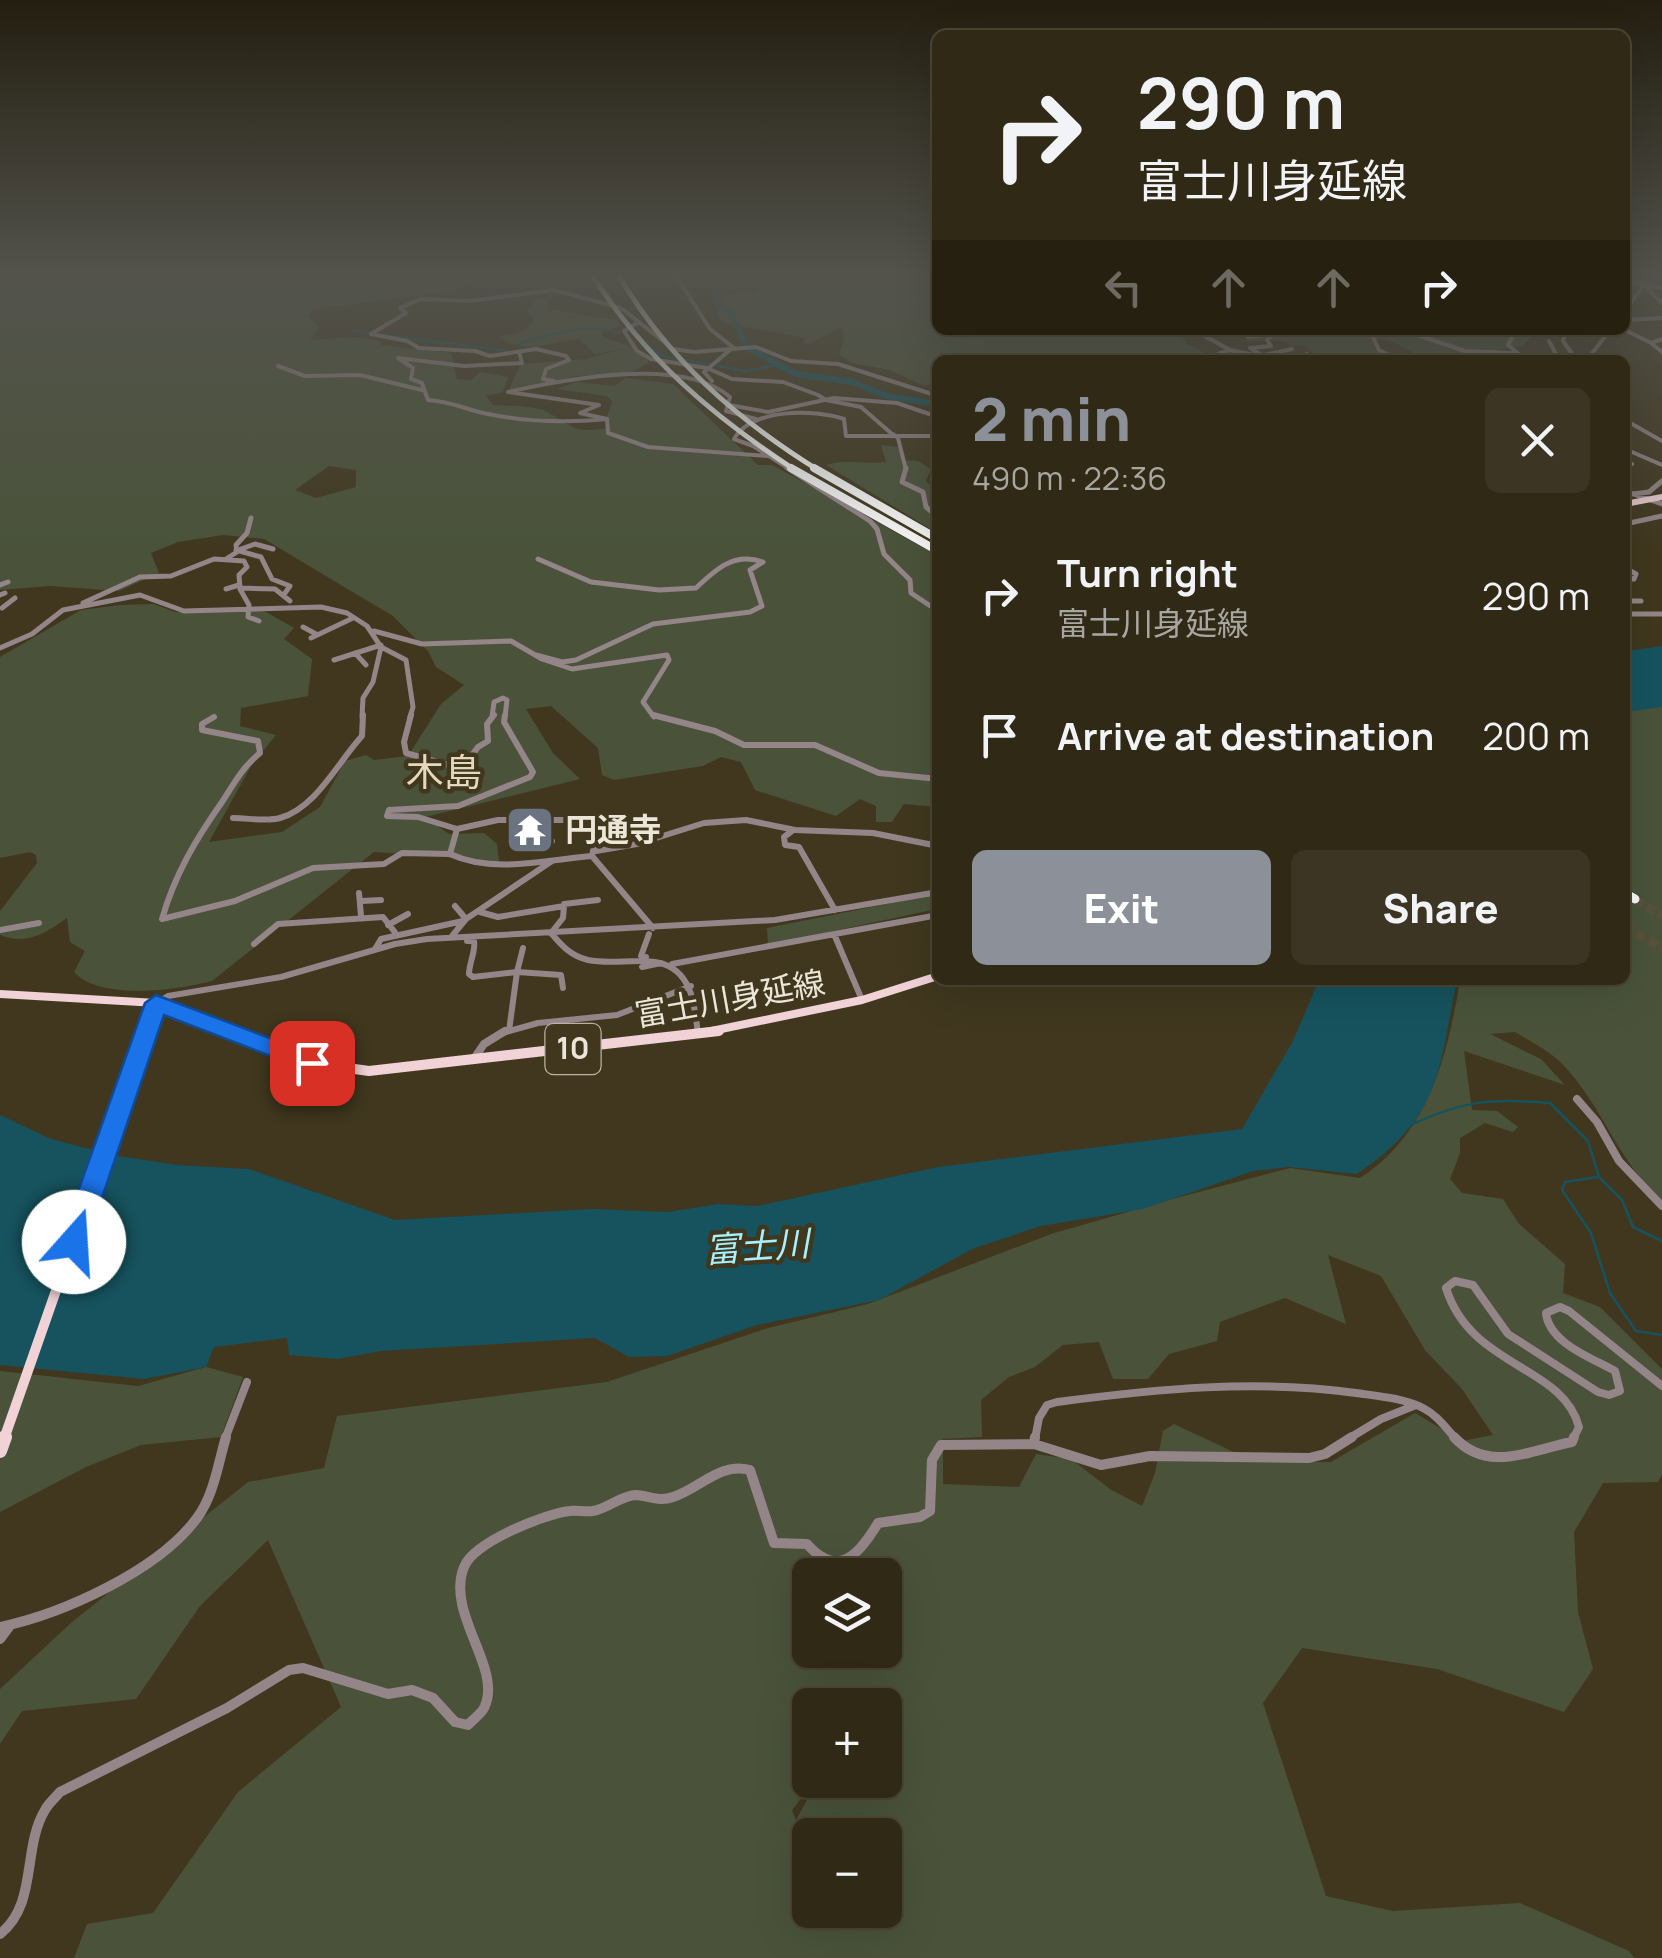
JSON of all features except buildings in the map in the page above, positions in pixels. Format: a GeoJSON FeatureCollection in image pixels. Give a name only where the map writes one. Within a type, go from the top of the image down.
{"type":"FeatureCollection","features":[{"type":"Feature","properties":{"kind":"highway"},"geometry":{"type":"LineString","coordinates":[[668,367],[709,407],[826,488],[932,549]]}},
{"type":"Feature","properties":{"kind":"highway"},"geometry":{"type":"LineString","coordinates":[[690,367],[726,402],[827,475],[932,536]]}},
{"type":"Feature","properties":{"kind":"main road"},"geometry":{"type":"LineString","coordinates":[[1630,503],[1662,501]]}},
{"type":"Feature","properties":{"kind":"main road","name":"富士川身延線"},"geometry":{"type":"LineString","coordinates":[[0,994],[156,1003],[284,1054],[369,1071],[757,1026],[932,978]]}},
{"type":"Feature","properties":{"kind":"main road"},"geometry":{"type":"LineString","coordinates":[[0,1451],[156,1003]]}},
{"type":"Feature","properties":{"kind":"street"},"geometry":{"type":"LineString","coordinates":[[282,367],[312,379],[376,376],[386,384],[422,390]]}},
{"type":"Feature","properties":{"kind":"street"},"geometry":{"type":"LineString","coordinates":[[413,367],[410,377],[422,383],[428,400],[450,401],[508,418],[554,423],[607,419]]}},
{"type":"Feature","properties":{"kind":"street"},"geometry":{"type":"LineString","coordinates":[[552,367],[542,378],[554,381]]}},
{"type":"Feature","properties":{"kind":"street"},"geometry":{"type":"LineString","coordinates":[[703,367],[732,379],[784,382],[826,400],[861,407],[896,436],[907,466],[902,482],[922,492],[926,507],[932,512]]}},
{"type":"Feature","properties":{"kind":"street"},"geometry":{"type":"LineString","coordinates":[[846,367],[932,395]]}},
{"type":"Feature","properties":{"kind":"street"},"geometry":{"type":"LineString","coordinates":[[706,368],[704,374],[730,397],[726,410],[758,420]]}},
{"type":"Feature","properties":{"kind":"street"},"geometry":{"type":"LineString","coordinates":[[607,419],[580,412],[599,405],[508,393],[554,381],[666,372],[712,383]]}},
{"type":"Feature","properties":{"kind":"street"},"geometry":{"type":"LineString","coordinates":[[892,401],[908,390]]}},
{"type":"Feature","properties":{"kind":"street"},"geometry":{"type":"LineString","coordinates":[[728,405],[768,412],[829,398],[892,401],[932,415]]}},
{"type":"Feature","properties":{"kind":"street"},"geometry":{"type":"LineString","coordinates":[[932,437],[846,436],[844,419],[824,412],[758,420],[740,426],[734,438],[870,521],[884,554],[910,580],[914,597],[932,608]]}},
{"type":"Feature","properties":{"kind":"street"},"geometry":{"type":"LineString","coordinates":[[607,419],[608,433],[638,446],[769,456]]}},
{"type":"Feature","properties":{"kind":"street"},"geometry":{"type":"LineString","coordinates":[[1630,423],[1662,441]]}},
{"type":"Feature","properties":{"kind":"street"},"geometry":{"type":"LineString","coordinates":[[900,449],[906,437]]}},
{"type":"Feature","properties":{"kind":"street"},"geometry":{"type":"LineString","coordinates":[[1630,451],[1662,465]]}},
{"type":"Feature","properties":{"kind":"street"},"geometry":{"type":"LineString","coordinates":[[1633,494],[1649,492],[1662,480]]}},
{"type":"Feature","properties":{"kind":"street"},"geometry":{"type":"LineString","coordinates":[[1630,493],[1647,500]]}},
{"type":"Feature","properties":{"kind":"street"},"geometry":{"type":"LineString","coordinates":[[1630,523],[1662,516]]}},
{"type":"Feature","properties":{"kind":"street"},"geometry":{"type":"LineString","coordinates":[[238,551],[250,518]]}},
{"type":"Feature","properties":{"kind":"street"},"geometry":{"type":"LineString","coordinates":[[225,559],[255,544],[272,548]]}},
{"type":"Feature","properties":{"kind":"street"},"geometry":{"type":"LineString","coordinates":[[238,551],[248,565]]}},
{"type":"Feature","properties":{"kind":"street"},"geometry":{"type":"LineString","coordinates":[[238,551],[262,556],[268,562],[272,579],[290,586],[285,594]]}},
{"type":"Feature","properties":{"kind":"street"},"geometry":{"type":"LineString","coordinates":[[536,654],[566,662],[655,624],[688,618],[723,618],[756,610],[762,606],[761,598],[750,570],[763,562],[757,558],[722,562],[696,588],[659,590],[591,582],[538,560]]}},
{"type":"Feature","properties":{"kind":"street"},"geometry":{"type":"LineString","coordinates":[[0,648],[32,634],[59,613],[140,577],[165,578],[205,560],[225,559],[248,565]]}},
{"type":"Feature","properties":{"kind":"street"},"geometry":{"type":"LineString","coordinates":[[233,589],[248,565]]}},
{"type":"Feature","properties":{"kind":"street"},"geometry":{"type":"LineString","coordinates":[[194,567],[198,574]]}},
{"type":"Feature","properties":{"kind":"street"},"geometry":{"type":"LineString","coordinates":[[0,585],[8,582]]}},
{"type":"Feature","properties":{"kind":"street"},"geometry":{"type":"LineString","coordinates":[[233,589],[268,587],[285,594],[291,602]]}},
{"type":"Feature","properties":{"kind":"street"},"geometry":{"type":"LineString","coordinates":[[233,589],[249,605],[248,617],[259,621]]}},
{"type":"Feature","properties":{"kind":"street"},"geometry":{"type":"LineString","coordinates":[[74,608],[144,595],[180,611],[291,602],[354,617],[373,631],[422,644],[511,642],[572,669],[648,654],[667,655],[669,660],[644,702],[655,718],[715,731],[744,745],[761,748],[795,742],[815,745],[879,773],[932,778]]}},
{"type":"Feature","properties":{"kind":"street"},"geometry":{"type":"LineString","coordinates":[[2,608],[15,598]]}},
{"type":"Feature","properties":{"kind":"street"},"geometry":{"type":"LineString","coordinates":[[1630,601],[1641,601]]}},
{"type":"Feature","properties":{"kind":"street"},"geometry":{"type":"LineString","coordinates":[[1630,614],[1662,614]]}},
{"type":"Feature","properties":{"kind":"street"},"geometry":{"type":"LineString","coordinates":[[302,627],[314,637],[354,617]]}},
{"type":"Feature","properties":{"kind":"street"},"geometry":{"type":"LineString","coordinates":[[373,631],[381,646],[406,660],[413,707],[404,742],[406,753],[462,769],[478,746],[488,741],[487,724],[496,714],[494,702],[507,700],[504,722],[521,740],[523,755],[533,772],[530,777],[458,806],[400,807],[389,810],[387,816],[418,816],[456,829],[498,820],[588,820],[597,831],[593,854],[611,879],[620,883],[651,931]]}},
{"type":"Feature","properties":{"kind":"street"},"geometry":{"type":"LineString","coordinates":[[334,660],[381,646]]}},
{"type":"Feature","properties":{"kind":"street"},"geometry":{"type":"LineString","coordinates":[[233,818],[277,819],[296,812],[318,794],[337,762],[362,736],[363,698],[374,682],[372,673],[381,646]]}},
{"type":"Feature","properties":{"kind":"street"},"geometry":{"type":"LineString","coordinates":[[355,653],[366,666]]}},
{"type":"Feature","properties":{"kind":"street"},"geometry":{"type":"LineString","coordinates":[[214,717],[202,724],[202,730],[208,734],[250,737],[258,741],[260,753],[238,772],[230,790],[207,819],[172,884],[162,919],[261,892],[282,878],[314,868],[384,864],[402,853],[450,854],[480,864],[593,854],[718,821],[746,820],[793,830],[856,831],[932,845]]}},
{"type":"Feature","properties":{"kind":"street"},"geometry":{"type":"LineString","coordinates":[[450,854],[456,829]]}},
{"type":"Feature","properties":{"kind":"street"},"geometry":{"type":"LineString","coordinates":[[793,830],[784,837],[785,844],[799,847],[835,910]]}},
{"type":"Feature","properties":{"kind":"street"},"geometry":{"type":"LineString","coordinates":[[531,838],[534,843],[550,841],[549,859]]}},
{"type":"Feature","properties":{"kind":"street"},"geometry":{"type":"LineString","coordinates":[[375,949],[381,939],[465,920],[549,859]]}},
{"type":"Feature","properties":{"kind":"street"},"geometry":{"type":"LineString","coordinates":[[359,893],[362,916]]}},
{"type":"Feature","properties":{"kind":"street"},"geometry":{"type":"LineString","coordinates":[[156,1003],[184,992],[280,978],[375,949],[452,938],[651,931],[775,920],[932,893]]}},
{"type":"Feature","properties":{"kind":"street"},"geometry":{"type":"LineString","coordinates":[[362,902],[382,900]]}},
{"type":"Feature","properties":{"kind":"street"},"geometry":{"type":"LineString","coordinates":[[564,904],[598,900]]}},
{"type":"Feature","properties":{"kind":"street"},"geometry":{"type":"LineString","coordinates":[[455,906],[462,910],[465,920]]}},
{"type":"Feature","properties":{"kind":"street"},"geometry":{"type":"LineString","coordinates":[[480,912],[498,917],[564,906],[563,918],[551,934]]}},
{"type":"Feature","properties":{"kind":"street"},"geometry":{"type":"LineString","coordinates":[[388,924],[408,914]]}},
{"type":"Feature","properties":{"kind":"street"},"geometry":{"type":"LineString","coordinates":[[254,944],[278,924],[342,921],[362,916],[383,917],[397,935]]}},
{"type":"Feature","properties":{"kind":"street"},"geometry":{"type":"LineString","coordinates":[[651,931],[640,956],[672,964],[932,916]]}},
{"type":"Feature","properties":{"kind":"street"},"geometry":{"type":"LineString","coordinates":[[465,920],[450,941],[474,941],[469,961],[469,974],[473,977],[517,972],[560,976],[563,988]]}},
{"type":"Feature","properties":{"kind":"street"},"geometry":{"type":"LineString","coordinates":[[0,930],[39,923]]}},
{"type":"Feature","properties":{"kind":"street"},"geometry":{"type":"LineString","coordinates":[[551,934],[579,957],[659,961]]}},
{"type":"Feature","properties":{"kind":"street"},"geometry":{"type":"LineString","coordinates":[[834,934],[862,1000]]}},
{"type":"Feature","properties":{"kind":"street"},"geometry":{"type":"LineString","coordinates":[[510,1031],[523,948]]}},
{"type":"Feature","properties":{"kind":"street"},"geometry":{"type":"LineString","coordinates":[[642,967],[659,961]]}},
{"type":"Feature","properties":{"kind":"street"},"geometry":{"type":"LineString","coordinates":[[672,964],[691,986],[696,999],[698,1035]]}},
{"type":"Feature","properties":{"kind":"street"},"geometry":{"type":"LineString","coordinates":[[473,1061],[478,1048],[510,1031],[560,1019],[618,1014],[691,986]]}},
{"type":"Feature","properties":{"kind":"street"},"geometry":{"type":"LineString","coordinates":[[1578,1099],[1597,1122],[1619,1161],[1662,1206]]}},
{"type":"Feature","properties":{"kind":"street"},"geometry":{"type":"LineString","coordinates":[[1034,1444],[1039,1418],[1046,1406],[1154,1388],[1302,1390],[1416,1405],[1444,1420],[1457,1443],[1476,1456],[1495,1459],[1532,1455],[1543,1446],[1572,1442],[1579,1434],[1580,1422],[1570,1407],[1542,1379],[1497,1356],[1476,1339],[1451,1305],[1446,1288],[1455,1280],[1473,1285],[1508,1334],[1598,1392],[1609,1395],[1620,1391],[1615,1371],[1565,1343],[1547,1324],[1546,1312],[1560,1308],[1569,1311],[1662,1386]]}},
{"type":"Feature","properties":{"kind":"street"},"geometry":{"type":"LineString","coordinates":[[0,1639],[5,1627],[55,1612],[110,1586],[184,1534],[210,1493],[226,1434],[247,1382]]}},
{"type":"Feature","properties":{"kind":"street"},"geometry":{"type":"LineString","coordinates":[[0,1934],[10,1926],[21,1904],[36,1835],[52,1800],[227,1708],[289,1670],[303,1668],[388,1694],[412,1690],[434,1698],[455,1722],[468,1725],[482,1716],[488,1699],[486,1669],[461,1616],[460,1591],[474,1551],[484,1543],[566,1511],[594,1511],[634,1496],[670,1502],[704,1484],[725,1466],[738,1464],[750,1470],[774,1543],[807,1544],[821,1560],[837,1563],[862,1550],[878,1523],[920,1517],[930,1511],[932,1460],[941,1445],[1034,1444],[1101,1464],[1150,1456],[1309,1458],[1325,1454],[1381,1419],[1416,1405]]}},
{"type":"Feature","properties":{"kind":"green space"},"geometry":{"type":"Polygon","coordinates":[[[0,367],[454,367],[457,379],[471,380],[480,372],[508,377],[503,392],[486,396],[493,405],[537,409],[581,430],[608,428],[606,419],[612,402],[607,396],[557,389],[577,382],[615,386],[626,378],[673,384],[758,465],[772,465],[932,552],[932,807],[904,804],[892,822],[876,822],[876,806],[860,799],[836,816],[755,790],[741,762],[721,757],[703,766],[614,780],[602,775],[598,748],[551,706],[526,709],[553,753],[580,779],[425,817],[449,834],[484,833],[497,844],[499,862],[475,865],[447,857],[374,852],[212,981],[160,990],[102,987],[74,972],[85,951],[70,942],[67,918],[27,938],[0,935],[0,911],[37,863],[36,855],[30,852],[0,858],[0,657],[81,610],[121,605],[154,604],[175,612],[246,608],[266,612],[294,628],[284,639],[312,659],[308,696],[241,708],[240,726],[276,735],[251,766],[209,842],[282,832],[320,807],[345,761],[366,755],[374,760],[408,756],[441,704],[464,685],[436,667],[428,651],[393,616],[264,539],[223,535],[178,542],[151,553],[159,573],[119,591],[50,586],[0,590],[0,367]],[[329,466],[295,490],[316,498],[356,487],[356,470],[329,466]]]}},
{"type":"Feature","properties":{"kind":"green space"},"geometry":{"type":"Polygon","coordinates":[[[519,367],[640,367],[631,373],[576,376],[508,392],[519,367]]]}},
{"type":"Feature","properties":{"kind":"green space"},"geometry":{"type":"Polygon","coordinates":[[[876,367],[932,367],[932,383],[924,386],[876,367]]]}},
{"type":"Feature","properties":{"kind":"green space"},"geometry":{"type":"Polygon","coordinates":[[[881,445],[898,447],[902,460],[918,461],[931,469],[926,481],[932,487],[932,530],[826,465],[886,462],[881,445]]]}},
{"type":"Feature","properties":{"kind":"green space"},"geometry":{"type":"Polygon","coordinates":[[[1662,706],[1662,1201],[1634,1170],[1591,1100],[1566,1068],[1515,1032],[1490,1034],[1541,1059],[1565,1085],[1464,1051],[1472,1110],[1497,1111],[1518,1127],[1513,1132],[1485,1123],[1460,1138],[1460,1153],[1450,1179],[1462,1193],[1503,1199],[1519,1224],[1565,1264],[1563,1293],[1600,1307],[1662,1369],[1662,1474],[1658,1482],[1603,1483],[1574,1532],[1578,1612],[1593,1669],[1564,1712],[1437,1669],[1302,1648],[1263,1703],[1326,1896],[1393,1911],[1520,1903],[1629,1951],[1634,1958],[74,1958],[87,1924],[153,1913],[238,1792],[341,1707],[268,1540],[200,1606],[136,1699],[22,1711],[0,1744],[0,1689],[72,1622],[248,1482],[324,1468],[337,1416],[607,1382],[768,1328],[868,1304],[1051,1234],[1180,1197],[1290,1168],[1360,1178],[1403,1139],[1431,1091],[1449,1037],[1459,985],[1630,985],[1630,896],[1636,894],[1630,890],[1630,711],[1662,706]],[[1328,1255],[1346,1324],[1285,1298],[1220,1322],[1217,1341],[1169,1354],[1148,1379],[1113,1379],[1099,1342],[1063,1345],[1035,1367],[1009,1377],[981,1400],[982,1437],[943,1439],[943,1484],[1019,1487],[1036,1454],[1071,1459],[1110,1489],[1142,1506],[1155,1473],[1163,1431],[1174,1424],[1255,1462],[1331,1462],[1415,1413],[1462,1441],[1493,1435],[1462,1389],[1425,1350],[1381,1276],[1328,1255]],[[792,1688],[792,1798],[802,1798],[792,1810],[795,1818],[792,1818],[792,1928],[902,1928],[902,1818],[797,1818],[808,1798],[902,1798],[902,1688],[792,1688]]]}},
{"type":"Feature","properties":{"kind":"green space"},"geometry":{"type":"Polygon","coordinates":[[[932,895],[932,910],[768,945],[767,928],[932,895]]]}},
{"type":"Feature","properties":{"kind":"green space"},"geometry":{"type":"Polygon","coordinates":[[[206,1367],[243,1377],[221,1437],[141,1445],[86,1467],[0,1512],[0,1371],[138,1386],[206,1367]]]}},
{"type":"Feature","properties":{"kind":"water"},"geometry":{"type":"Polygon","coordinates":[[[1662,646],[1662,707],[1630,711],[1633,650],[1662,646]]]}},
{"type":"Feature","properties":{"kind":"water","name":"富士川"},"geometry":{"type":"Polygon","coordinates":[[[1317,985],[1456,985],[1432,1090],[1406,1132],[1357,1174],[1289,1167],[1253,1171],[1143,1209],[1041,1226],[972,1249],[879,1300],[757,1325],[667,1356],[629,1357],[595,1338],[381,1351],[337,1359],[289,1355],[287,1338],[214,1347],[206,1367],[144,1379],[0,1365],[0,1115],[51,1139],[112,1155],[177,1165],[249,1169],[395,1220],[593,1209],[668,1212],[718,1204],[757,1206],[938,1167],[1242,1129],[1293,1041],[1317,985]]]}},
{"type":"Feature","properties":{"kind":"waterway"},"geometry":{"type":"LineString","coordinates":[[725,367],[745,371],[765,367]]}},
{"type":"Feature","properties":{"kind":"waterway"},"geometry":{"type":"LineString","coordinates":[[784,367],[796,374],[852,382],[886,396],[932,403]]}},
{"type":"Feature","properties":{"kind":"waterway"},"geometry":{"type":"LineString","coordinates":[[1413,1124],[1480,1103],[1550,1103],[1588,1141],[1599,1177],[1622,1200],[1633,1227],[1662,1241]]}},
{"type":"Feature","properties":{"kind":"waterway"},"geometry":{"type":"LineString","coordinates":[[1597,1177],[1565,1182],[1562,1190],[1591,1233],[1610,1293],[1636,1331],[1662,1335]]}},
{"type":"Feature","properties":{"kind":"tunnel"},"geometry":{"type":"LineString","coordinates":[[1635,899],[1662,916]]}},
{"type":"Feature","properties":{"kind":"tunnel"},"geometry":{"type":"LineString","coordinates":[[1630,929],[1662,949]]}},
{"type":"Feature","properties":{"kind":"place","name":"円通寺"},"geometry":{"type":"Point","coordinates":[530,830]}},
{"type":"Feature","properties":{"kind":"district","name":"木島"},"geometry":{"type":"Point","coordinates":[444,773]}},
{"type":"Feature","properties":{"kind":"route"},"geometry":{"type":"LineString","coordinates":[[74,1242],[156,1003],[312,1063]]}}]}
